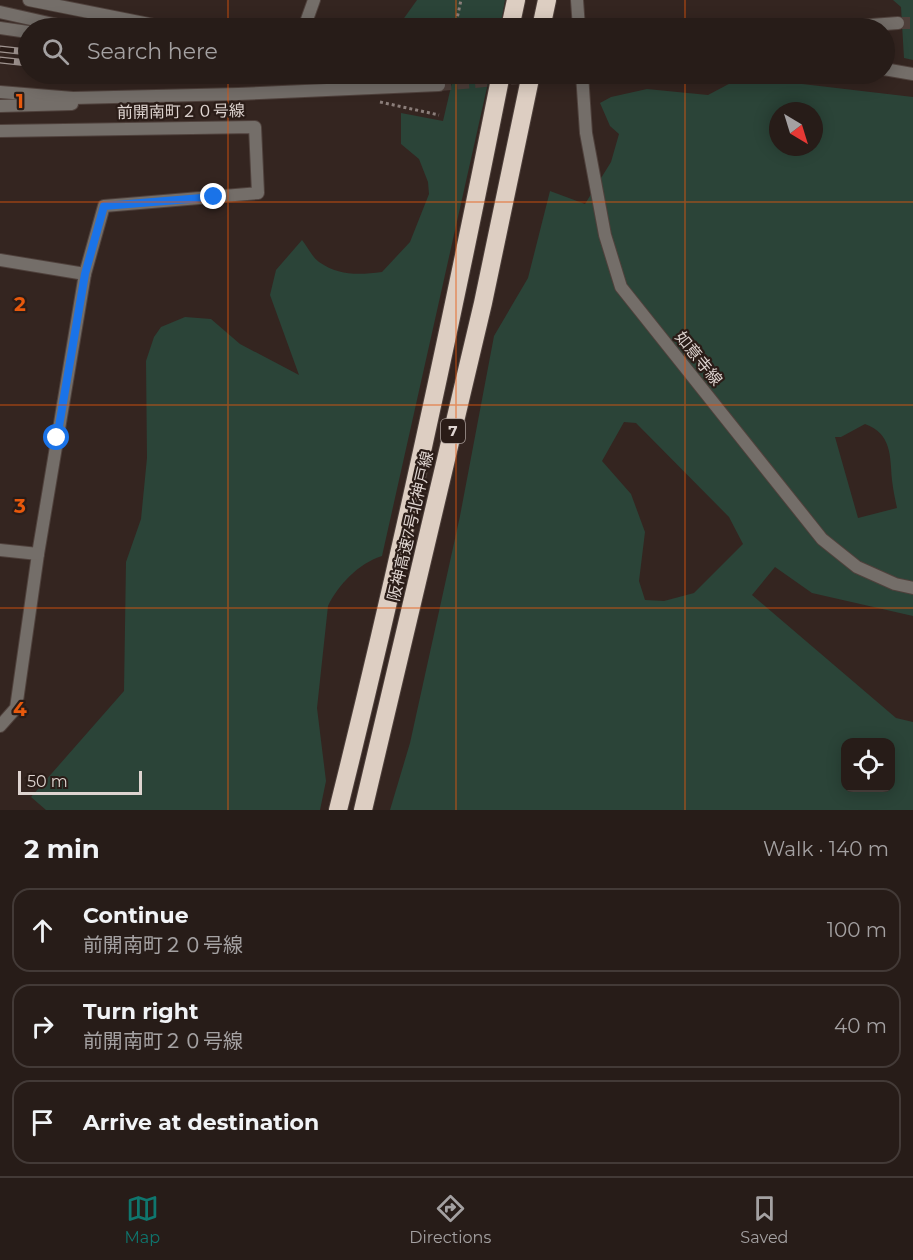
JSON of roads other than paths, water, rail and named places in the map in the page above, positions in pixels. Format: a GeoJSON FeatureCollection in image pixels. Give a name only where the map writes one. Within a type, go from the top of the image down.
{"type":"FeatureCollection","features":[{"type":"Feature","properties":{"kind":"highway"},"geometry":{"type":"LineString","coordinates":[[512,18],[516,0]]}},
{"type":"Feature","properties":{"kind":"highway"},"geometry":{"type":"LineString","coordinates":[[543,18],[547,0]]}},
{"type":"Feature","properties":{"kind":"highway","name":"阪神高速7号北神戸線"},"geometry":{"type":"LineString","coordinates":[[338,810],[459,284],[499,84]]}},
{"type":"Feature","properties":{"kind":"highway","name":"阪神高速7号北神戸線"},"geometry":{"type":"LineString","coordinates":[[363,810],[483,303],[529,84]]}},
{"type":"Feature","properties":{"kind":"street"},"geometry":{"type":"LineString","coordinates":[[29,0],[122,18]]}},
{"type":"Feature","properties":{"kind":"street"},"geometry":{"type":"LineString","coordinates":[[308,18],[314,0]]}},
{"type":"Feature","properties":{"kind":"street"},"geometry":{"type":"LineString","coordinates":[[577,0],[578,18]]}},
{"type":"Feature","properties":{"kind":"street"},"geometry":{"type":"LineString","coordinates":[[0,12],[26,18]]}},
{"type":"Feature","properties":{"kind":"street"},"geometry":{"type":"LineString","coordinates":[[0,28],[18,31]]}},
{"type":"Feature","properties":{"kind":"street"},"geometry":{"type":"LineString","coordinates":[[895,71],[913,74]]}},
{"type":"Feature","properties":{"kind":"street","name":"如意寺線"},"geometry":{"type":"LineString","coordinates":[[583,84],[586,133],[605,235],[621,287],[822,539],[857,567],[896,584],[913,588]]}},
{"type":"Feature","properties":{"kind":"street"},"geometry":{"type":"LineString","coordinates":[[0,106],[39,106],[439,85]]}},
{"type":"Feature","properties":{"kind":"street"},"geometry":{"type":"LineString","coordinates":[[2,92],[73,98],[238,94]]}},
{"type":"Feature","properties":{"kind":"street","name":"前開南町２０号線"},"geometry":{"type":"LineString","coordinates":[[0,130],[255,127],[258,194],[104,206],[85,274],[38,554],[16,708],[0,726]]}},
{"type":"Feature","properties":{"kind":"street"},"geometry":{"type":"LineString","coordinates":[[0,260],[85,274]]}},
{"type":"Feature","properties":{"kind":"street"},"geometry":{"type":"LineString","coordinates":[[0,550],[38,554]]}},
{"type":"Feature","properties":{"kind":"tunnel"},"geometry":{"type":"LineString","coordinates":[[898,23],[913,23]]}},
{"type":"Feature","properties":{"kind":"tunnel"},"geometry":{"type":"LineString","coordinates":[[439,85],[451,84]]}},
{"type":"Feature","properties":{"kind":"railway"},"geometry":{"type":"LineString","coordinates":[[0,49],[18,51]]}},
{"type":"Feature","properties":{"kind":"railway"},"geometry":{"type":"LineString","coordinates":[[0,60],[18,62]]}}]}
